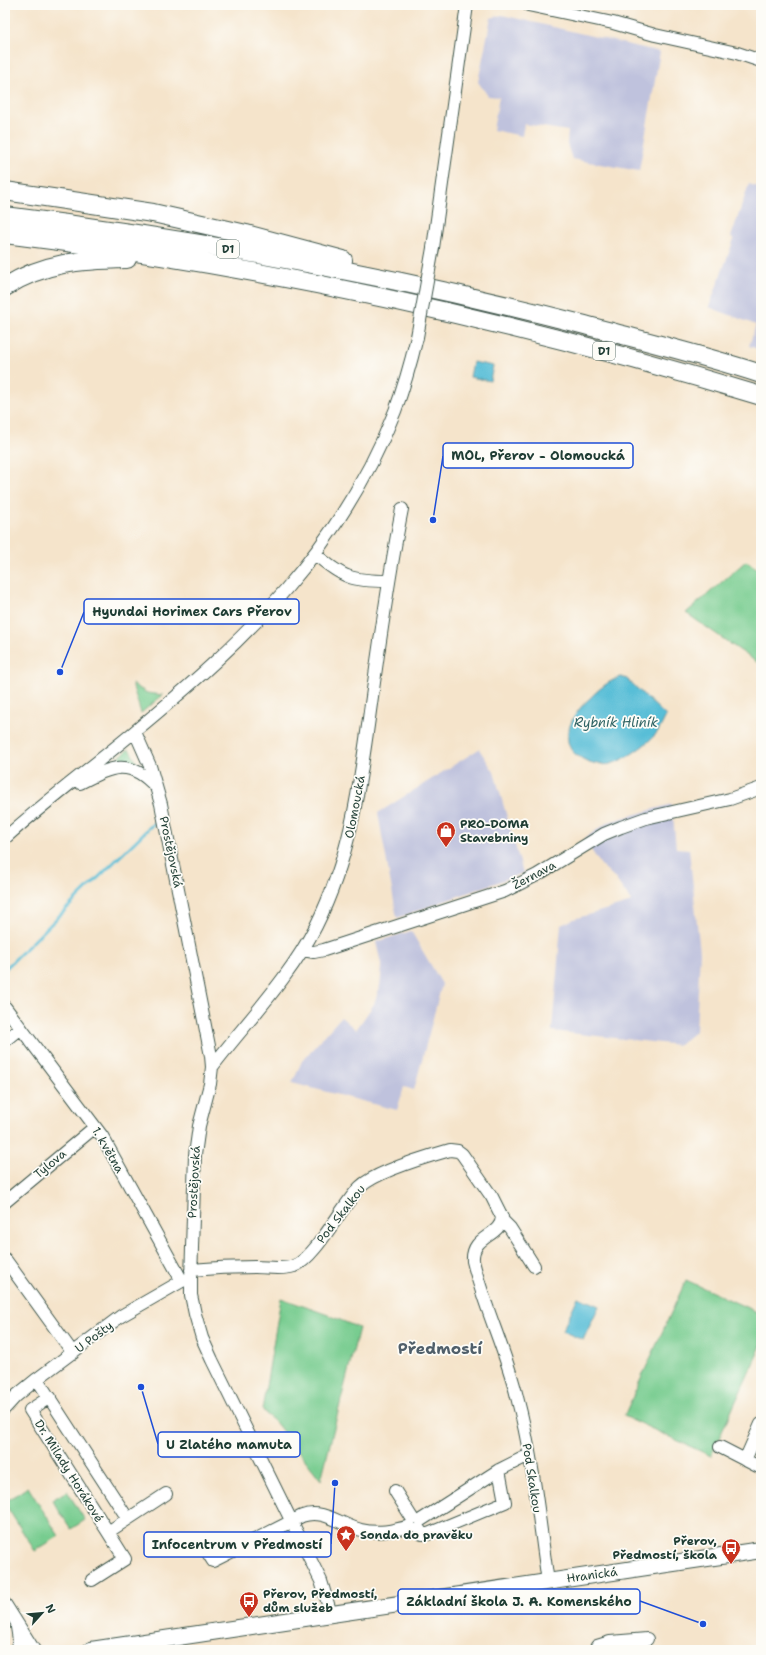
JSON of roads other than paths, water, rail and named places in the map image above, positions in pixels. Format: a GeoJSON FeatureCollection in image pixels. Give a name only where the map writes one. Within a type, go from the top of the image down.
{"type":"FeatureCollection","features":[{"type":"Feature","properties":{"kind":"highway"},"geometry":{"type":"LineString","coordinates":[[5,191],[153,213],[206,225],[327,255],[449,292]]}},
{"type":"Feature","properties":{"kind":"highway","name":"D1"},"geometry":{"type":"LineString","coordinates":[[5,216],[78,225],[288,259],[449,292],[629,337],[761,374]]}},
{"type":"Feature","properties":{"kind":"highway","name":"D1"},"geometry":{"type":"LineString","coordinates":[[5,234],[79,243],[184,259],[286,278],[492,322],[625,356],[761,396]]}},
{"type":"Feature","properties":{"kind":"highway"},"geometry":{"type":"LineString","coordinates":[[5,287],[31,273],[54,265],[73,261],[184,259]]}},
{"type":"Feature","properties":{"kind":"main road","name":"Hranická"},"geometry":{"type":"LineString","coordinates":[[91,1650],[761,1550]]}},
{"type":"Feature","properties":{"kind":"street"},"geometry":{"type":"LineString","coordinates":[[5,838],[135,732],[209,668],[252,627],[315,554],[349,505],[378,450],[398,402],[417,337],[433,248],[467,5]]}},
{"type":"Feature","properties":{"kind":"street"},"geometry":{"type":"LineString","coordinates":[[528,5],[737,53],[761,61]]}},
{"type":"Feature","properties":{"kind":"street","name":"Olomoucká"},"geometry":{"type":"LineString","coordinates":[[212,1067],[276,990],[303,950],[316,926],[331,892],[351,829],[360,787],[388,581],[402,509]]}},
{"type":"Feature","properties":{"kind":"street"},"geometry":{"type":"LineString","coordinates":[[315,554],[333,569],[347,577],[359,580],[388,581]]}},
{"type":"Feature","properties":{"kind":"street","name":"Prostějovská"},"geometry":{"type":"LineString","coordinates":[[135,732],[145,752],[157,788],[168,833],[208,1032],[212,1067],[210,1084],[199,1126],[196,1147],[188,1276],[192,1303],[202,1338],[321,1581],[331,1614]]}},
{"type":"Feature","properties":{"kind":"street"},"geometry":{"type":"LineString","coordinates":[[56,796],[101,772],[117,767],[131,769],[141,774],[157,788]]}},
{"type":"Feature","properties":{"kind":"street","name":"Žernava"},"geometry":{"type":"LineString","coordinates":[[303,950],[314,952],[324,950],[491,896],[537,875],[604,834],[621,827],[646,818],[730,799],[761,788]]}},
{"type":"Feature","properties":{"kind":"street","name":"1. května"},"geometry":{"type":"LineString","coordinates":[[5,1006],[96,1127],[188,1276]]}},
{"type":"Feature","properties":{"kind":"street"},"geometry":{"type":"LineString","coordinates":[[5,1041],[21,1028]]}},
{"type":"Feature","properties":{"kind":"street","name":"Tylova"},"geometry":{"type":"LineString","coordinates":[[5,1202],[96,1127]]}},
{"type":"Feature","properties":{"kind":"street","name":"Pod Skalkou"},"geometry":{"type":"LineString","coordinates":[[188,1276],[232,1267],[288,1267],[296,1265],[310,1254],[357,1190],[368,1180],[450,1150],[458,1151],[466,1159],[499,1208],[502,1220],[510,1228],[534,1266]]}},
{"type":"Feature","properties":{"kind":"street","name":"Pod Skalkou"},"geometry":{"type":"LineString","coordinates":[[502,1220],[497,1228],[484,1237],[476,1246],[473,1253],[473,1261],[517,1396],[529,1454],[548,1582]]}},
{"type":"Feature","properties":{"kind":"street"},"geometry":{"type":"LineString","coordinates":[[5,1259],[73,1353]]}},
{"type":"Feature","properties":{"kind":"street","name":"U Pošty"},"geometry":{"type":"LineString","coordinates":[[5,1408],[16,1396],[127,1312],[188,1276]]}},
{"type":"Feature","properties":{"kind":"street","name":"Dr. Milady Horákové"},"geometry":{"type":"LineString","coordinates":[[38,1379],[128,1519]]}},
{"type":"Feature","properties":{"kind":"street","name":"Dr. Milady Horákové"},"geometry":{"type":"LineString","coordinates":[[50,1397],[30,1410],[125,1559],[92,1580]]}},
{"type":"Feature","properties":{"kind":"street"},"geometry":{"type":"LineString","coordinates":[[745,1460],[757,1446],[761,1424]]}},
{"type":"Feature","properties":{"kind":"street"},"geometry":{"type":"LineString","coordinates":[[720,1447],[761,1468]]}},
{"type":"Feature","properties":{"kind":"street"},"geometry":{"type":"LineString","coordinates":[[203,1545],[213,1561],[305,1515],[315,1514],[324,1515],[353,1528],[369,1532],[390,1531],[415,1523],[499,1470],[529,1454]]}},
{"type":"Feature","properties":{"kind":"street"},"geometry":{"type":"LineString","coordinates":[[395,1491],[422,1534],[428,1534],[505,1502],[499,1470]]}},
{"type":"Feature","properties":{"kind":"street","name":"Dr. Milady Horákové"},"geometry":{"type":"LineString","coordinates":[[108,1532],[166,1494]]}},
{"type":"Feature","properties":{"kind":"street"},"geometry":{"type":"LineString","coordinates":[[5,1604],[34,1650]]}},
{"type":"Feature","properties":{"kind":"street"},"geometry":{"type":"LineString","coordinates":[[13,1616],[19,1633],[16,1650]]}},
{"type":"Feature","properties":{"kind":"street"},"geometry":{"type":"LineString","coordinates":[[595,1650],[597,1646],[610,1642],[647,1639]]}},
{"type":"Feature","properties":{"kind":"water"},"geometry":{"type":"Polygon","coordinates":[[[473,362],[493,366],[490,381],[470,377],[473,362]]]}},
{"type":"Feature","properties":{"kind":"water","name":"Rybník Hliník"},"geometry":{"type":"Polygon","coordinates":[[[621,677],[627,679],[666,716],[656,734],[641,748],[628,756],[607,765],[589,762],[573,752],[569,746],[568,731],[575,716],[584,704],[608,683],[621,677]]]}},
{"type":"Feature","properties":{"kind":"water"},"geometry":{"type":"Polygon","coordinates":[[[578,1297],[599,1306],[583,1340],[562,1331],[578,1297]]]}},
{"type":"Feature","properties":{"kind":"waterway"},"geometry":{"type":"LineString","coordinates":[[5,969],[155,822]]}},
{"type":"Feature","properties":{"kind":"place","name":"MOL, Přerov - Olomoucká"},"geometry":{"type":"Point","coordinates":[433,520]}},
{"type":"Feature","properties":{"kind":"place","name":"Hyundai Horimex Cars Přerov"},"geometry":{"type":"Point","coordinates":[60,672]}},
{"type":"Feature","properties":{"kind":"place","name":"PRO-DOMA Stavebniny"},"geometry":{"type":"Point","coordinates":[446,848]}},
{"type":"Feature","properties":{"kind":"place","name":"U Zlatého mamuta"},"geometry":{"type":"Point","coordinates":[141,1387]}},
{"type":"Feature","properties":{"kind":"place","name":"Infocentrum v Předmostí"},"geometry":{"type":"Point","coordinates":[335,1483]}},
{"type":"Feature","properties":{"kind":"place","name":"Sonda do pravěku"},"geometry":{"type":"Point","coordinates":[346,1552]}},
{"type":"Feature","properties":{"kind":"place","name":"Přerov, Předmostí, škola"},"geometry":{"type":"Point","coordinates":[731,1565]}},
{"type":"Feature","properties":{"kind":"place","name":"Přerov, Předmostí, dům služeb"},"geometry":{"type":"Point","coordinates":[249,1618]}},
{"type":"Feature","properties":{"kind":"place","name":"Základní škola J. A. Komenského"},"geometry":{"type":"Point","coordinates":[703,1624]}},
{"type":"Feature","properties":{"kind":"district","name":"Předmostí"},"geometry":{"type":"Point","coordinates":[440,1348]}}]}
